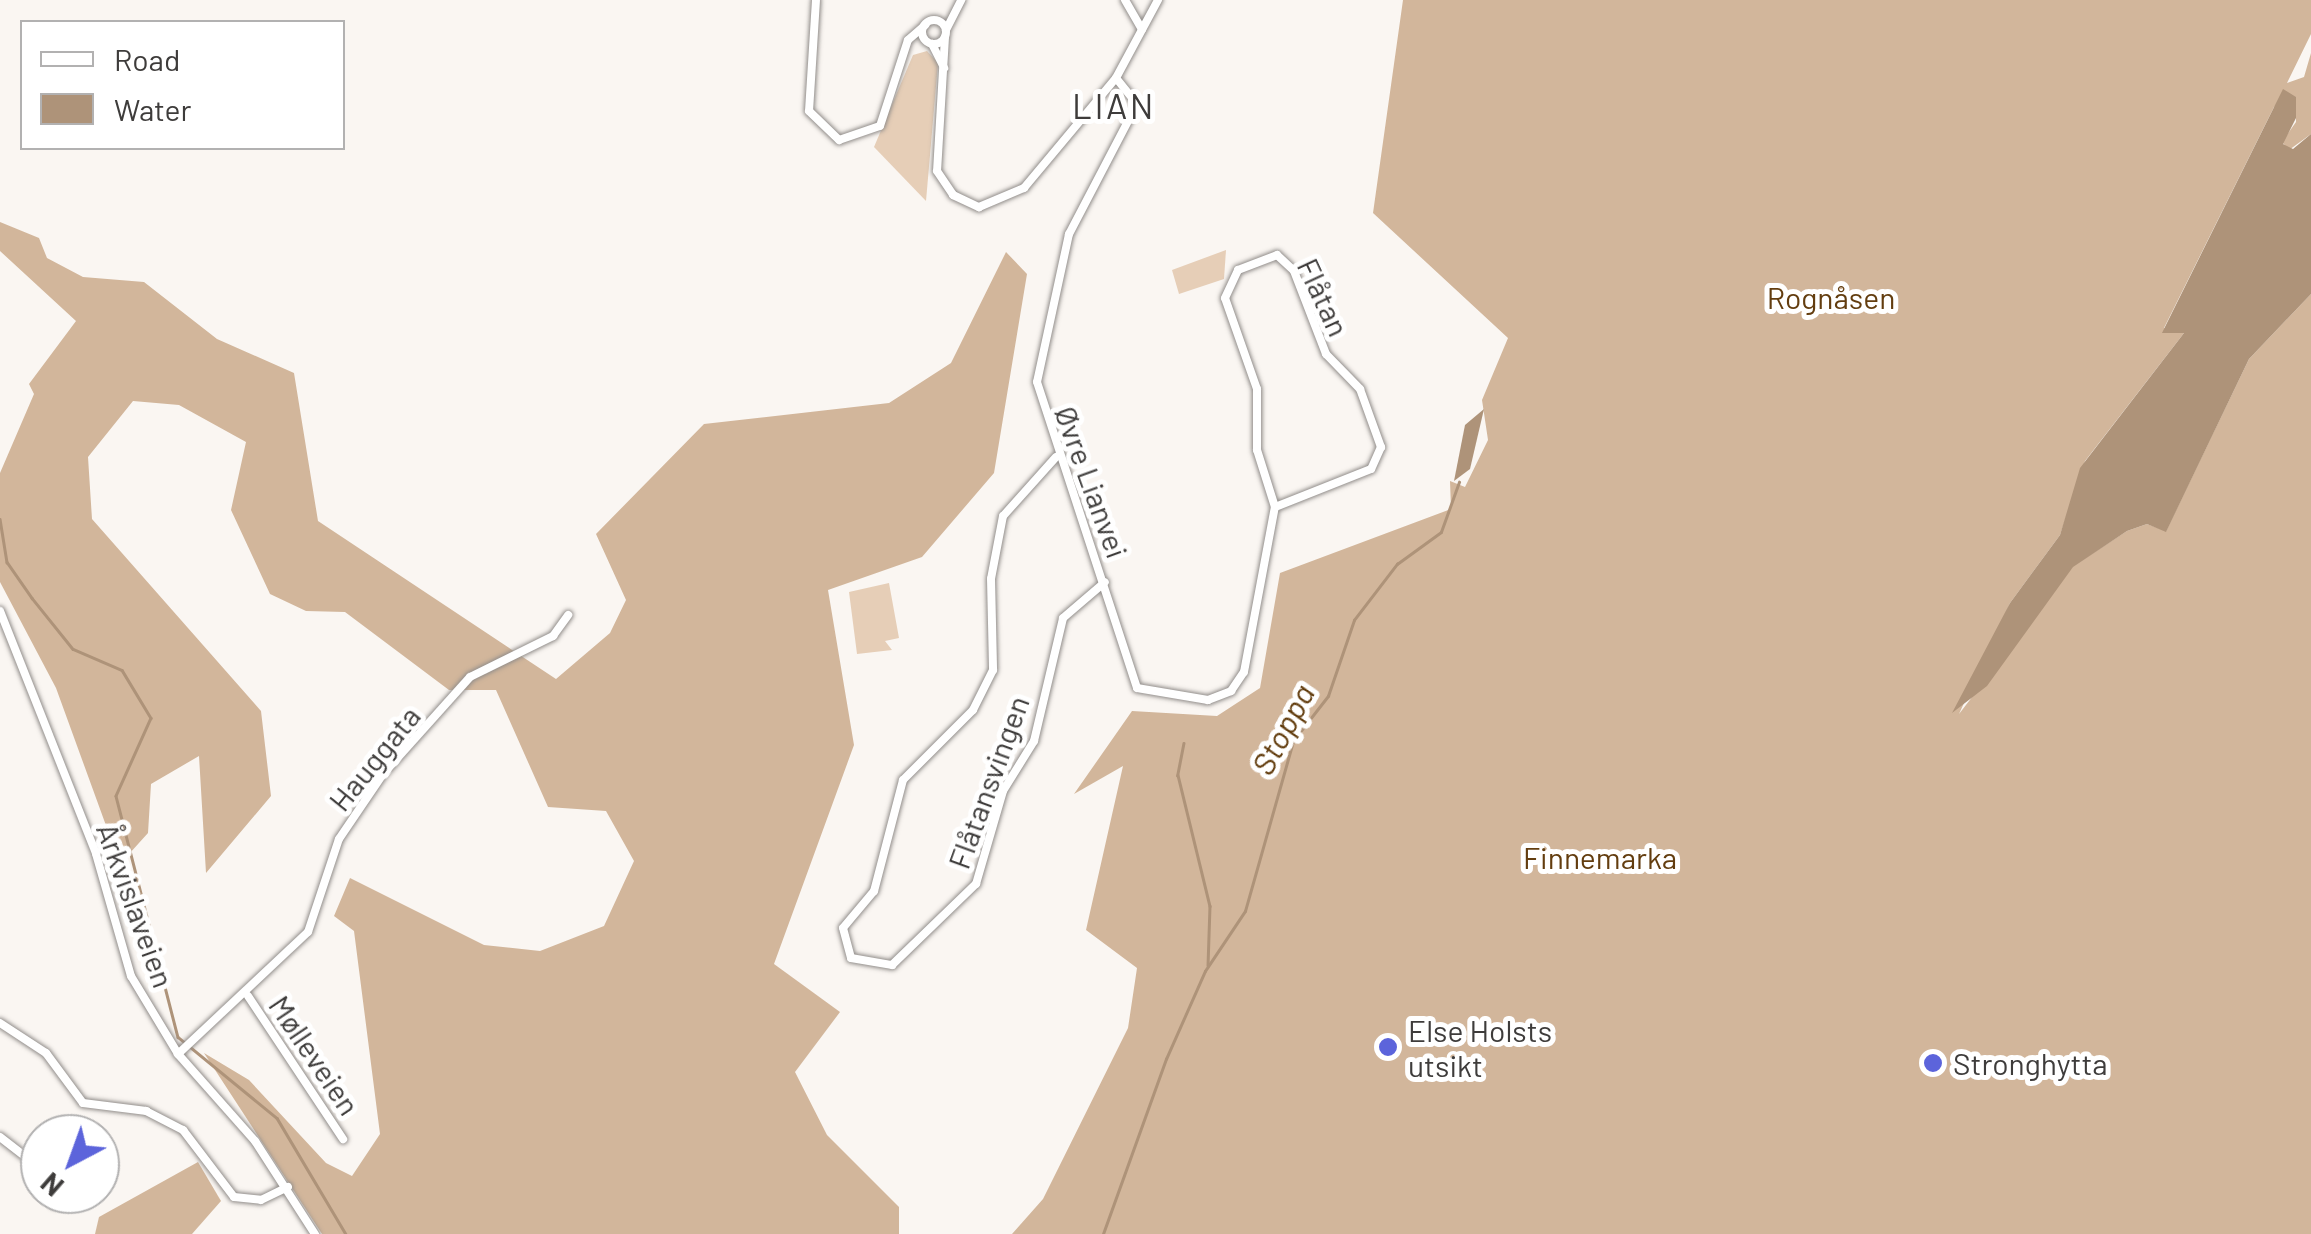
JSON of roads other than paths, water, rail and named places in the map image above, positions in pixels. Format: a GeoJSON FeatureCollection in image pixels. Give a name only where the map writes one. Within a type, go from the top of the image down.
{"type":"FeatureCollection","features":[{"type":"Feature","properties":{"kind":"street"},"geometry":{"type":"LineString","coordinates":[[816,0],[808,106],[826,134],[852,140],[876,130],[905,48],[930,23],[950,14]]}},
{"type":"Feature","properties":{"kind":"street"},"geometry":{"type":"LineString","coordinates":[[960,0],[950,14],[945,34],[937,171],[953,196],[979,207],[1024,188],[1116,78],[1158,0]]}},
{"type":"Feature","properties":{"kind":"street"},"geometry":{"type":"LineString","coordinates":[[1125,0],[1142,29]]}},
{"type":"Feature","properties":{"kind":"street"},"geometry":{"type":"LineString","coordinates":[[930,23],[945,34]]}},
{"type":"Feature","properties":{"kind":"street"},"geometry":{"type":"LineString","coordinates":[[930,23],[929,42],[944,68]]}},
{"type":"Feature","properties":{"kind":"street"},"geometry":{"type":"LineString","coordinates":[[905,48],[945,34]]}},
{"type":"Feature","properties":{"kind":"street","name":"Øvre Lianvei"},"geometry":{"type":"LineString","coordinates":[[1116,78],[1136,104],[1086,193],[1040,346],[1038,398],[1056,458],[1105,582],[1137,688],[1200,700],[1234,688],[1276,507]]}},
{"type":"Feature","properties":{"kind":"street","name":"Flåtan"},"geometry":{"type":"LineString","coordinates":[[1278,255],[1294,271],[1326,354],[1360,389],[1382,447],[1371,469],[1276,507],[1257,450],[1257,389],[1224,298],[1238,270],[1278,255]]}},
{"type":"Feature","properties":{"kind":"street","name":"Flåtansvingen"},"geometry":{"type":"LineString","coordinates":[[1056,458],[1003,516],[991,579],[992,670],[972,710],[903,780],[874,891],[842,928],[851,958],[892,965],[976,884],[1003,791],[1034,741],[1063,618],[1105,582]]}},
{"type":"Feature","properties":{"kind":"street","name":"Årkvislaveien"},"geometry":{"type":"LineString","coordinates":[[0,611],[96,854],[124,959],[184,1049],[288,1186],[315,1234]]}},
{"type":"Feature","properties":{"kind":"street","name":"Hauggata"},"geometry":{"type":"LineString","coordinates":[[184,1049],[248,996],[313,926],[321,881],[372,788],[470,676],[553,636],[568,614]]}},
{"type":"Feature","properties":{"kind":"street","name":"Mølleveien"},"geometry":{"type":"LineString","coordinates":[[248,996],[343,1139]]}},
{"type":"Feature","properties":{"kind":"street"},"geometry":{"type":"LineString","coordinates":[[0,1023],[46,1053],[83,1103],[146,1111],[183,1130],[234,1198],[261,1200],[288,1186]]}},
{"type":"Feature","properties":{"kind":"street"},"geometry":{"type":"LineString","coordinates":[[0,1136],[20,1152]]}},
{"type":"Feature","properties":{"kind":"water"},"geometry":{"type":"Polygon","coordinates":[[[2283,89],[2296,97],[2296,118],[2283,144],[2293,149],[2311,134],[2311,294],[2249,359],[2166,532],[2147,524],[2127,531],[2073,567],[1987,686],[1952,713],[2010,603],[2060,535],[2080,468],[2184,333],[2162,333],[2283,89]]]}},
{"type":"Feature","properties":{"kind":"water"},"geometry":{"type":"Polygon","coordinates":[[[1484,409],[1470,469],[1454,481],[1465,425],[1484,409]]]}},
{"type":"Feature","properties":{"kind":"waterway","name":"Stoppa"},"geometry":{"type":"LineString","coordinates":[[1103,1234],[1166,1059],[1205,971],[1245,911],[1293,741],[1328,696],[1354,620],[1397,564],[1441,532],[1459,482]]}},
{"type":"Feature","properties":{"kind":"waterway"},"geometry":{"type":"LineString","coordinates":[[0,519],[7,562],[32,598],[73,649],[122,670],[151,718],[116,796],[178,1037],[277,1118],[346,1234]]}},
{"type":"Feature","properties":{"kind":"waterway","name":"Stoppa"},"geometry":{"type":"LineString","coordinates":[[1184,743],[1178,775],[1210,906],[1208,965]]}},
{"type":"Feature","properties":{"kind":"place","name":"Else Holsts utsikt"},"geometry":{"type":"Point","coordinates":[1388,1047]}},
{"type":"Feature","properties":{"kind":"place","name":"Stronghytta"},"geometry":{"type":"Point","coordinates":[1933,1063]}},
{"type":"Feature","properties":{"kind":"district","name":"LIAN"},"geometry":{"type":"Point","coordinates":[1114,105]}},
{"type":"Feature","properties":{"kind":"park label","name":"Rognåsen"},"geometry":{"type":"Point","coordinates":[1831,297]}},
{"type":"Feature","properties":{"kind":"park label","name":"Finnemarka"},"geometry":{"type":"Point","coordinates":[1600,857]}}]}
